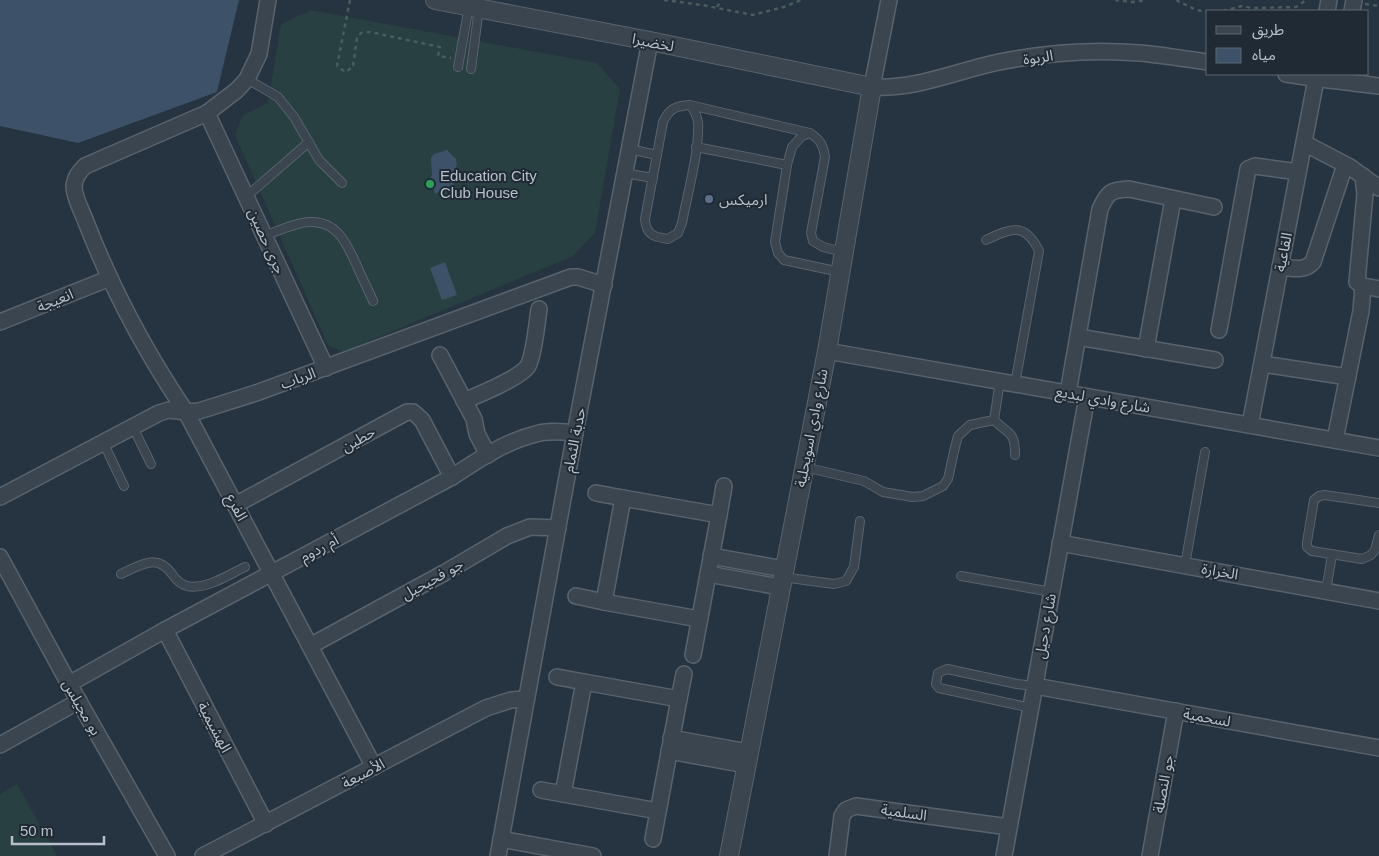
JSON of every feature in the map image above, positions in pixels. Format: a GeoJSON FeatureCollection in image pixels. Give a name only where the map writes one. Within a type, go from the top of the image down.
{"type":"FeatureCollection","features":[{"type":"Feature","properties":{"kind":"street"},"geometry":{"type":"LineString","coordinates":[[207,114],[228,98],[247,78],[259,54],[268,0]]}},
{"type":"Feature","properties":{"kind":"street","name":"لخضيرا"},"geometry":{"type":"LineString","coordinates":[[434,0],[650,41],[872,87]]}},
{"type":"Feature","properties":{"kind":"street","name":"شارع وادي اسويحلية"},"geometry":{"type":"LineString","coordinates":[[729,856],[827,351],[872,87],[889,0]]}},
{"type":"Feature","properties":{"kind":"street","name":"حدبة الثمام"},"geometry":{"type":"LineString","coordinates":[[498,856],[575,433],[650,41]]}},
{"type":"Feature","properties":{"kind":"street","name":"الربوة"},"geometry":{"type":"LineString","coordinates":[[872,87],[897,88],[999,62],[1052,54],[1139,53],[1206,62]]}},
{"type":"Feature","properties":{"kind":"street"},"geometry":{"type":"LineString","coordinates":[[1301,75],[1341,77],[1379,86]]}},
{"type":"Feature","properties":{"kind":"street","name":"القاعية"},"geometry":{"type":"LineString","coordinates":[[1250,425],[1316,76]]}},
{"type":"Feature","properties":{"kind":"street","name":"جرى حصين"},"geometry":{"type":"LineString","coordinates":[[207,114],[326,368]]}},
{"type":"Feature","properties":{"kind":"street","name":"الفرع"},"geometry":{"type":"LineString","coordinates":[[207,114],[85,166],[76,176],[74,186],[76,198],[96,249],[154,363],[186,412],[374,767]]}},
{"type":"Feature","properties":{"kind":"street"},"geometry":{"type":"LineString","coordinates":[[1304,143],[1345,165],[1379,188]]}},
{"type":"Feature","properties":{"kind":"street"},"geometry":{"type":"LineString","coordinates":[[1280,267],[1302,269],[1308,267],[1312,262],[1345,165]]}},
{"type":"Feature","properties":{"kind":"street"},"geometry":{"type":"LineString","coordinates":[[1219,330],[1248,169],[1255,166],[1298,172]]}},
{"type":"Feature","properties":{"kind":"street"},"geometry":{"type":"LineString","coordinates":[[1362,176],[1365,194],[1357,282],[1363,286],[1379,289]]}},
{"type":"Feature","properties":{"kind":"street"},"geometry":{"type":"LineString","coordinates":[[1068,393],[1100,209],[1107,194],[1116,190],[1129,189],[1214,207]]}},
{"type":"Feature","properties":{"kind":"street"},"geometry":{"type":"LineString","coordinates":[[1146,349],[1173,199]]}},
{"type":"Feature","properties":{"kind":"street","name":"الرباب"},"geometry":{"type":"LineString","coordinates":[[0,496],[169,410],[199,411],[247,396],[562,280],[578,277],[604,285]]}},
{"type":"Feature","properties":{"kind":"street","name":"انعيجة"},"geometry":{"type":"LineString","coordinates":[[0,322],[110,278]]}},
{"type":"Feature","properties":{"kind":"street"},"geometry":{"type":"LineString","coordinates":[[1335,440],[1361,311],[1363,286]]}},
{"type":"Feature","properties":{"kind":"street"},"geometry":{"type":"LineString","coordinates":[[464,402],[516,376],[528,366],[539,309]]}},
{"type":"Feature","properties":{"kind":"street"},"geometry":{"type":"LineString","coordinates":[[1078,337],[1215,360]]}},
{"type":"Feature","properties":{"kind":"street","name":"شارع وادي لبديع"},"geometry":{"type":"LineString","coordinates":[[827,351],[1379,448]]}},
{"type":"Feature","properties":{"kind":"street"},"geometry":{"type":"LineString","coordinates":[[440,355],[464,402],[474,419],[484,430],[492,452]]}},
{"type":"Feature","properties":{"kind":"street"},"geometry":{"type":"LineString","coordinates":[[1262,364],[1348,376]]}},
{"type":"Feature","properties":{"kind":"street","name":"شارع دحيل"},"geometry":{"type":"LineString","coordinates":[[1004,856],[1087,397]]}},
{"type":"Feature","properties":{"kind":"street","name":"حطين"},"geometry":{"type":"LineString","coordinates":[[236,505],[407,412],[414,412],[422,420],[452,477]]}},
{"type":"Feature","properties":{"kind":"street","name":"أم ردوم"},"geometry":{"type":"LineString","coordinates":[[69,684],[165,630],[217,591],[272,573],[452,477],[492,452],[536,434],[546,432],[575,433]]}},
{"type":"Feature","properties":{"kind":"street"},"geometry":{"type":"LineString","coordinates":[[693,655],[724,486]]}},
{"type":"Feature","properties":{"kind":"street"},"geometry":{"type":"LineString","coordinates":[[596,493],[719,515]]}},
{"type":"Feature","properties":{"kind":"street"},"geometry":{"type":"LineString","coordinates":[[604,602],[624,498]]}},
{"type":"Feature","properties":{"kind":"street","name":"جو فحيحيل"},"geometry":{"type":"LineString","coordinates":[[310,646],[444,573],[507,536],[530,527],[558,528]]}},
{"type":"Feature","properties":{"kind":"street","name":"الخرارة"},"geometry":{"type":"LineString","coordinates":[[1060,544],[1379,601]]}},
{"type":"Feature","properties":{"kind":"street","name":"بو مجيلس"},"geometry":{"type":"LineString","coordinates":[[0,556],[69,684],[167,856]]}},
{"type":"Feature","properties":{"kind":"street"},"geometry":{"type":"LineString","coordinates":[[711,556],[782,578]]}},
{"type":"Feature","properties":{"kind":"street"},"geometry":{"type":"LineString","coordinates":[[708,574],[782,578]]}},
{"type":"Feature","properties":{"kind":"street"},"geometry":{"type":"LineString","coordinates":[[576,596],[699,619]]}},
{"type":"Feature","properties":{"kind":"street","name":"الهشيمية"},"geometry":{"type":"LineString","coordinates":[[165,630],[266,824]]}},
{"type":"Feature","properties":{"kind":"street"},"geometry":{"type":"LineString","coordinates":[[653,839],[684,674]]}},
{"type":"Feature","properties":{"kind":"street"},"geometry":{"type":"LineString","coordinates":[[557,677],[679,699]]}},
{"type":"Feature","properties":{"kind":"street"},"geometry":{"type":"LineString","coordinates":[[563,794],[584,682]]}},
{"type":"Feature","properties":{"kind":"street","name":"لسحمية"},"geometry":{"type":"LineString","coordinates":[[1035,686],[1379,748]]}},
{"type":"Feature","properties":{"kind":"street","name":"الأصبعة"},"geometry":{"type":"LineString","coordinates":[[203,856],[486,708],[511,700],[526,699]]}},
{"type":"Feature","properties":{"kind":"street"},"geometry":{"type":"LineString","coordinates":[[0,745],[79,701]]}},
{"type":"Feature","properties":{"kind":"street","name":"جو النصلة"},"geometry":{"type":"LineString","coordinates":[[1150,856],[1176,711]]}},
{"type":"Feature","properties":{"kind":"street"},"geometry":{"type":"LineString","coordinates":[[670,745],[747,759]]}},
{"type":"Feature","properties":{"kind":"street"},"geometry":{"type":"LineString","coordinates":[[541,790],[658,811]]}},
{"type":"Feature","properties":{"kind":"street","name":"السلمية"},"geometry":{"type":"LineString","coordinates":[[836,856],[842,816],[846,810],[856,806],[1009,827]]}},
{"type":"Feature","properties":{"kind":"street"},"geometry":{"type":"LineString","coordinates":[[501,839],[593,856]]}},
{"type":"Feature","properties":{"kind":"lane"},"geometry":{"type":"LineString","coordinates":[[459,63],[474,8]]}},
{"type":"Feature","properties":{"kind":"lane"},"geometry":{"type":"LineString","coordinates":[[471,65],[474,8]]}},
{"type":"Feature","properties":{"kind":"lane"},"geometry":{"type":"LineString","coordinates":[[247,78],[278,97],[294,117],[319,160],[342,183]]}},
{"type":"Feature","properties":{"kind":"lane"},"geometry":{"type":"LineString","coordinates":[[690,105],[695,110],[698,121],[696,147],[682,223],[678,233],[668,239],[655,238],[645,225],[645,219],[662,122],[667,113],[674,107],[690,105],[810,132],[820,140],[824,146],[825,157],[811,233],[813,241],[823,247],[844,252]]}},
{"type":"Feature","properties":{"kind":"lane"},"geometry":{"type":"LineString","coordinates":[[810,132],[802,136],[792,147],[787,165],[775,242],[778,253],[784,260],[840,272]]}},
{"type":"Feature","properties":{"kind":"lane"},"geometry":{"type":"LineString","coordinates":[[247,196],[309,142]]}},
{"type":"Feature","properties":{"kind":"lane"},"geometry":{"type":"LineString","coordinates":[[696,147],[787,165]]}},
{"type":"Feature","properties":{"kind":"lane"},"geometry":{"type":"LineString","coordinates":[[629,149],[656,155]]}},
{"type":"Feature","properties":{"kind":"lane"},"geometry":{"type":"LineString","coordinates":[[624,173],[653,178]]}},
{"type":"Feature","properties":{"kind":"lane"},"geometry":{"type":"LineString","coordinates":[[264,236],[304,222],[328,225],[338,232],[346,242],[373,301]]}},
{"type":"Feature","properties":{"kind":"lane"},"geometry":{"type":"LineString","coordinates":[[986,240],[1008,230],[1022,231],[1033,239],[1039,251],[1007,383],[994,420]]}},
{"type":"Feature","properties":{"kind":"lane"},"geometry":{"type":"LineString","coordinates":[[804,468],[864,480],[883,492],[913,497],[922,496],[943,486],[948,479],[954,446],[958,436],[970,425],[994,420]]}},
{"type":"Feature","properties":{"kind":"lane"},"geometry":{"type":"LineString","coordinates":[[994,420],[1009,432],[1015,440],[1015,455]]}},
{"type":"Feature","properties":{"kind":"lane"},"geometry":{"type":"LineString","coordinates":[[133,427],[150,464]]}},
{"type":"Feature","properties":{"kind":"lane"},"geometry":{"type":"LineString","coordinates":[[103,442],[124,486]]}},
{"type":"Feature","properties":{"kind":"lane"},"geometry":{"type":"LineString","coordinates":[[1185,565],[1205,452]]}},
{"type":"Feature","properties":{"kind":"lane"},"geometry":{"type":"LineString","coordinates":[[1379,503],[1325,495],[1319,496],[1314,500],[1306,542],[1307,547],[1312,551],[1362,559],[1375,550],[1379,535]]}},
{"type":"Feature","properties":{"kind":"lane"},"geometry":{"type":"LineString","coordinates":[[782,578],[834,584],[846,581],[854,567],[860,521]]}},
{"type":"Feature","properties":{"kind":"lane"},"geometry":{"type":"LineString","coordinates":[[1326,591],[1332,555]]}},
{"type":"Feature","properties":{"kind":"lane"},"geometry":{"type":"LineString","coordinates":[[122,574],[148,562],[156,562],[167,567],[179,583],[217,591],[245,567]]}},
{"type":"Feature","properties":{"kind":"lane"},"geometry":{"type":"LineString","coordinates":[[961,576],[1052,592]]}},
{"type":"Feature","properties":{"kind":"lane"},"geometry":{"type":"LineString","coordinates":[[1030,708],[939,688],[936,684],[938,673],[947,669],[1035,686]]}},
{"type":"Feature","properties":{"kind":"path"},"geometry":{"type":"LineString","coordinates":[[350,0],[337,66],[345,72],[352,67],[357,38],[361,33],[370,32],[440,47],[438,56],[459,63]]}},
{"type":"Feature","properties":{"kind":"path"},"geometry":{"type":"LineString","coordinates":[[664,0],[753,15],[784,7],[801,0]]}},
{"type":"Feature","properties":{"kind":"path"},"geometry":{"type":"LineString","coordinates":[[716,8],[721,0]]}},
{"type":"Feature","properties":{"kind":"path"},"geometry":{"type":"LineString","coordinates":[[1115,0],[1132,2],[1146,0]]}},
{"type":"Feature","properties":{"kind":"path"},"geometry":{"type":"LineString","coordinates":[[1176,0],[1196,10],[1206,12]]}},
{"type":"Feature","properties":{"kind":"path"},"geometry":{"type":"LineString","coordinates":[[1227,10],[1242,6],[1252,8],[1296,7],[1306,0]]}},
{"type":"Feature","properties":{"kind":"green space","name":"Education City Club House"},"geometry":{"type":"Polygon","coordinates":[[[311,10],[597,63],[620,89],[595,233],[573,256],[343,352],[328,345],[235,135],[243,115],[268,103],[281,24],[311,10]]]}},
{"type":"Feature","properties":{"kind":"green space"},"geometry":{"type":"Polygon","coordinates":[[[17,784],[57,856],[0,856],[0,794],[17,784]]]}},
{"type":"Feature","properties":{"kind":"water"},"geometry":{"type":"Polygon","coordinates":[[[0,0],[239,0],[217,92],[78,143],[0,126],[0,0]]]}},
{"type":"Feature","properties":{"kind":"water"},"geometry":{"type":"Polygon","coordinates":[[[447,150],[456,159],[457,165],[451,176],[454,182],[444,192],[441,191],[435,194],[432,182],[428,180],[432,176],[431,158],[434,154],[447,150]]]}},
{"type":"Feature","properties":{"kind":"water"},"geometry":{"type":"Polygon","coordinates":[[[445,262],[457,295],[442,300],[430,268],[445,262]]]}},
{"type":"Feature","properties":{"kind":"place","name":"Education City Club House"},"geometry":{"type":"Point","coordinates":[430,184]}},
{"type":"Feature","properties":{"kind":"place","name":"ارميكس"},"geometry":{"type":"Point","coordinates":[709,199]}}]}
